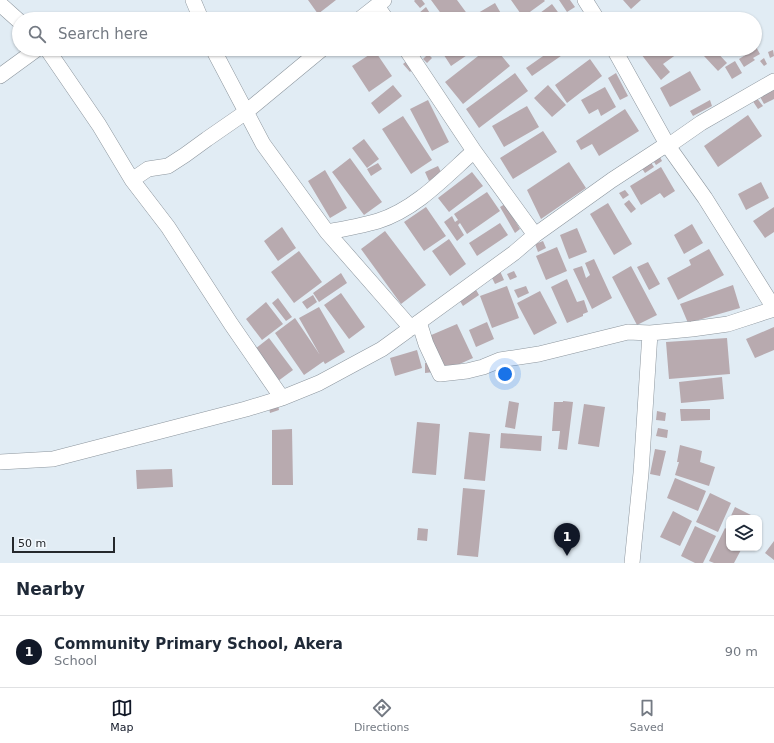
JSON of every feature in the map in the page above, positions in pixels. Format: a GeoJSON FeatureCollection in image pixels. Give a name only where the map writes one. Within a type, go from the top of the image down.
{"type":"FeatureCollection","features":[{"type":"Feature","properties":{"kind":"street"},"geometry":{"type":"LineString","coordinates":[[193,0],[197,12]]}},
{"type":"Feature","properties":{"kind":"street"},"geometry":{"type":"LineString","coordinates":[[585,0],[593,12]]}},
{"type":"Feature","properties":{"kind":"street"},"geometry":{"type":"LineString","coordinates":[[369,12],[380,3]]}},
{"type":"Feature","properties":{"kind":"street"},"geometry":{"type":"LineString","coordinates":[[0,4],[12,15]]}},
{"type":"Feature","properties":{"kind":"street"},"geometry":{"type":"LineString","coordinates":[[0,76],[27,56]]}},
{"type":"Feature","properties":{"kind":"street"},"geometry":{"type":"LineString","coordinates":[[52,56],[99,125],[132,180],[168,227],[231,324],[282,398]]}},
{"type":"Feature","properties":{"kind":"street"},"geometry":{"type":"LineString","coordinates":[[217,56],[263,144],[327,232],[415,325],[440,374],[472,370],[500,360],[539,354],[628,332],[650,333],[728,324],[774,308],[705,198],[668,146],[618,56]]}},
{"type":"Feature","properties":{"kind":"street"},"geometry":{"type":"LineString","coordinates":[[132,180],[148,169],[168,166],[246,112],[314,56]]}},
{"type":"Feature","properties":{"kind":"street"},"geometry":{"type":"LineString","coordinates":[[411,56],[474,151],[535,235]]}},
{"type":"Feature","properties":{"kind":"street"},"geometry":{"type":"LineString","coordinates":[[0,462],[53,458],[246,409],[282,398],[319,383],[382,349],[514,254],[535,235],[612,180],[661,148],[668,146],[701,123],[774,81]]}},
{"type":"Feature","properties":{"kind":"street"},"geometry":{"type":"LineString","coordinates":[[327,232],[379,220],[405,208],[438,185],[474,151]]}},
{"type":"Feature","properties":{"kind":"street"},"geometry":{"type":"LineString","coordinates":[[632,563],[641,473],[650,333]]}},
{"type":"Feature","properties":{"kind":"building"},"geometry":{"type":"Polygon","coordinates":[[[308,0],[336,0],[321,12],[317,12],[308,0]]]}},
{"type":"Feature","properties":{"kind":"building"},"geometry":{"type":"Polygon","coordinates":[[[422,0],[425,4],[420,8],[414,1],[422,0]]]}},
{"type":"Feature","properties":{"kind":"building"},"geometry":{"type":"Polygon","coordinates":[[[431,0],[457,0],[466,12],[440,12],[431,0]]]}},
{"type":"Feature","properties":{"kind":"building"},"geometry":{"type":"Polygon","coordinates":[[[511,0],[545,1],[530,12],[519,12],[511,0]]]}},
{"type":"Feature","properties":{"kind":"building"},"geometry":{"type":"Polygon","coordinates":[[[559,0],[570,0],[575,7],[567,12],[559,0]]]}},
{"type":"Feature","properties":{"kind":"building"},"geometry":{"type":"Polygon","coordinates":[[[623,0],[641,0],[631,9],[623,0]]]}},
{"type":"Feature","properties":{"kind":"building"},"geometry":{"type":"Polygon","coordinates":[[[495,3],[500,12],[480,12],[495,3]]]}},
{"type":"Feature","properties":{"kind":"building"},"geometry":{"type":"Polygon","coordinates":[[[552,4],[558,12],[541,12],[552,4]]]}},
{"type":"Feature","properties":{"kind":"building"},"geometry":{"type":"Polygon","coordinates":[[[426,7],[429,12],[420,12],[426,7]]]}},
{"type":"Feature","properties":{"kind":"building"},"geometry":{"type":"Polygon","coordinates":[[[773,50],[774,56],[770,58],[768,52],[773,50]]]}},
{"type":"Feature","properties":{"kind":"building"},"geometry":{"type":"Polygon","coordinates":[[[367,56],[378,56],[392,76],[369,92],[352,66],[367,56]]]}},
{"type":"Feature","properties":{"kind":"building"},"geometry":{"type":"Polygon","coordinates":[[[426,56],[430,56],[432,58],[427,63],[423,59],[426,56]]]}},
{"type":"Feature","properties":{"kind":"building"},"geometry":{"type":"Polygon","coordinates":[[[445,56],[466,56],[451,66],[445,56]]]}},
{"type":"Feature","properties":{"kind":"building"},"geometry":{"type":"Polygon","coordinates":[[[478,56],[502,56],[510,66],[463,104],[445,82],[478,56]]]}},
{"type":"Feature","properties":{"kind":"building"},"geometry":{"type":"Polygon","coordinates":[[[543,56],[561,56],[532,76],[526,68],[543,56]]]}},
{"type":"Feature","properties":{"kind":"building"},"geometry":{"type":"Polygon","coordinates":[[[643,56],[674,56],[663,64],[670,72],[661,80],[643,56]]]}},
{"type":"Feature","properties":{"kind":"building"},"geometry":{"type":"Polygon","coordinates":[[[704,56],[720,56],[727,63],[718,71],[704,56]]]}},
{"type":"Feature","properties":{"kind":"building"},"geometry":{"type":"Polygon","coordinates":[[[744,56],[756,56],[753,58],[755,60],[744,67],[739,59],[744,56]]]}},
{"type":"Feature","properties":{"kind":"building"},"geometry":{"type":"Polygon","coordinates":[[[764,58],[767,64],[764,66],[760,61],[764,58]]]}},
{"type":"Feature","properties":{"kind":"building"},"geometry":{"type":"Polygon","coordinates":[[[590,59],[602,76],[567,103],[555,85],[590,59]]]}},
{"type":"Feature","properties":{"kind":"building"},"geometry":{"type":"Polygon","coordinates":[[[408,60],[414,68],[410,72],[403,64],[408,60]]]}},
{"type":"Feature","properties":{"kind":"building"},"geometry":{"type":"Polygon","coordinates":[[[735,61],[742,73],[732,79],[725,67],[735,61]]]}},
{"type":"Feature","properties":{"kind":"building"},"geometry":{"type":"Polygon","coordinates":[[[690,71],[701,90],[670,107],[660,88],[690,71]]]}},
{"type":"Feature","properties":{"kind":"building"},"geometry":{"type":"Polygon","coordinates":[[[515,73],[528,91],[479,128],[466,109],[515,73]]]}},
{"type":"Feature","properties":{"kind":"building"},"geometry":{"type":"Polygon","coordinates":[[[616,73],[628,96],[620,100],[608,78],[616,73]]]}},
{"type":"Feature","properties":{"kind":"building"},"geometry":{"type":"Polygon","coordinates":[[[393,85],[402,96],[379,114],[371,103],[393,85]]]}},
{"type":"Feature","properties":{"kind":"building"},"geometry":{"type":"Polygon","coordinates":[[[548,85],[566,105],[552,117],[534,98],[548,85]]]}},
{"type":"Feature","properties":{"kind":"building"},"geometry":{"type":"Polygon","coordinates":[[[605,87],[616,107],[601,116],[598,109],[589,114],[581,100],[605,87]]]}},
{"type":"Feature","properties":{"kind":"building"},"geometry":{"type":"Polygon","coordinates":[[[774,88],[774,99],[764,104],[759,95],[774,88]]]}},
{"type":"Feature","properties":{"kind":"building"},"geometry":{"type":"Polygon","coordinates":[[[756,97],[763,106],[758,109],[752,100],[756,97]]]}},
{"type":"Feature","properties":{"kind":"building"},"geometry":{"type":"Polygon","coordinates":[[[428,100],[449,142],[432,151],[410,109],[428,100]]]}},
{"type":"Feature","properties":{"kind":"building"},"geometry":{"type":"Polygon","coordinates":[[[710,100],[712,106],[693,116],[690,111],[710,100]]]}},
{"type":"Feature","properties":{"kind":"building"},"geometry":{"type":"Polygon","coordinates":[[[527,106],[539,127],[504,147],[492,126],[527,106]]]}},
{"type":"Feature","properties":{"kind":"building"},"geometry":{"type":"Polygon","coordinates":[[[625,109],[639,131],[599,156],[592,144],[581,150],[576,141],[625,109]]]}},
{"type":"Feature","properties":{"kind":"building"},"geometry":{"type":"Polygon","coordinates":[[[748,115],[762,136],[718,167],[704,146],[748,115]]]}},
{"type":"Feature","properties":{"kind":"building"},"geometry":{"type":"Polygon","coordinates":[[[403,116],[432,160],[411,174],[382,129],[403,116]]]}},
{"type":"Feature","properties":{"kind":"building"},"geometry":{"type":"Polygon","coordinates":[[[543,131],[557,152],[513,179],[500,158],[543,131]]]}},
{"type":"Feature","properties":{"kind":"building"},"geometry":{"type":"Polygon","coordinates":[[[364,139],[379,159],[367,168],[352,148],[364,139]]]}},
{"type":"Feature","properties":{"kind":"building"},"geometry":{"type":"Polygon","coordinates":[[[660,157],[662,161],[656,165],[654,162],[660,157]]]}},
{"type":"Feature","properties":{"kind":"building"},"geometry":{"type":"Polygon","coordinates":[[[350,158],[382,202],[364,215],[332,172],[350,158]]]}},
{"type":"Feature","properties":{"kind":"building"},"geometry":{"type":"Polygon","coordinates":[[[650,161],[654,167],[645,173],[641,167],[650,161]]]}},
{"type":"Feature","properties":{"kind":"building"},"geometry":{"type":"Polygon","coordinates":[[[569,162],[586,188],[541,219],[527,190],[569,162]]]}},
{"type":"Feature","properties":{"kind":"building"},"geometry":{"type":"Polygon","coordinates":[[[378,163],[382,169],[371,176],[367,169],[378,163]]]}},
{"type":"Feature","properties":{"kind":"building"},"geometry":{"type":"Polygon","coordinates":[[[438,166],[442,174],[429,181],[425,172],[438,166]]]}},
{"type":"Feature","properties":{"kind":"building"},"geometry":{"type":"Polygon","coordinates":[[[661,167],[675,191],[664,198],[660,193],[641,205],[630,186],[661,167]]]}},
{"type":"Feature","properties":{"kind":"building"},"geometry":{"type":"Polygon","coordinates":[[[325,170],[347,208],[330,218],[308,181],[325,170]]]}},
{"type":"Feature","properties":{"kind":"building"},"geometry":{"type":"Polygon","coordinates":[[[472,172],[483,186],[449,212],[438,198],[472,172]]]}},
{"type":"Feature","properties":{"kind":"building"},"geometry":{"type":"Polygon","coordinates":[[[761,182],[769,198],[746,210],[738,194],[761,182]]]}},
{"type":"Feature","properties":{"kind":"building"},"geometry":{"type":"Polygon","coordinates":[[[625,190],[629,195],[623,199],[619,193],[625,190]]]}},
{"type":"Feature","properties":{"kind":"building"},"geometry":{"type":"Polygon","coordinates":[[[487,192],[500,211],[467,234],[460,223],[458,225],[464,235],[457,241],[444,222],[452,216],[455,222],[458,220],[454,214],[487,192]]]}},
{"type":"Feature","properties":{"kind":"building"},"geometry":{"type":"Polygon","coordinates":[[[629,200],[636,209],[631,213],[624,204],[629,200]]]}},
{"type":"Feature","properties":{"kind":"building"},"geometry":{"type":"Polygon","coordinates":[[[608,203],[632,244],[614,255],[590,214],[608,203]]]}},
{"type":"Feature","properties":{"kind":"building"},"geometry":{"type":"Polygon","coordinates":[[[505,204],[520,229],[515,233],[500,207],[505,204]]]}},
{"type":"Feature","properties":{"kind":"building"},"geometry":{"type":"Polygon","coordinates":[[[426,207],[446,236],[424,251],[404,222],[426,207]]]}},
{"type":"Feature","properties":{"kind":"building"},"geometry":{"type":"Polygon","coordinates":[[[774,207],[774,232],[765,238],[753,221],[774,207]]]}},
{"type":"Feature","properties":{"kind":"building"},"geometry":{"type":"Polygon","coordinates":[[[500,223],[508,235],[477,256],[469,243],[500,223]]]}},
{"type":"Feature","properties":{"kind":"building"},"geometry":{"type":"Polygon","coordinates":[[[692,224],[703,243],[684,254],[674,235],[692,224]]]}},
{"type":"Feature","properties":{"kind":"building"},"geometry":{"type":"Polygon","coordinates":[[[282,227],[296,248],[278,261],[264,241],[282,227]]]}},
{"type":"Feature","properties":{"kind":"building"},"geometry":{"type":"Polygon","coordinates":[[[577,228],[587,252],[569,259],[560,235],[577,228]]]}},
{"type":"Feature","properties":{"kind":"building"},"geometry":{"type":"Polygon","coordinates":[[[385,231],[426,285],[401,304],[361,249],[385,231]]]}},
{"type":"Feature","properties":{"kind":"building"},"geometry":{"type":"Polygon","coordinates":[[[449,239],[466,264],[450,276],[432,251],[449,239]]]}},
{"type":"Feature","properties":{"kind":"building"},"geometry":{"type":"Polygon","coordinates":[[[543,241],[546,248],[538,252],[535,244],[543,241]]]}},
{"type":"Feature","properties":{"kind":"building"},"geometry":{"type":"Polygon","coordinates":[[[557,247],[567,271],[546,280],[536,256],[557,247]]]}},
{"type":"Feature","properties":{"kind":"building"},"geometry":{"type":"Polygon","coordinates":[[[709,249],[724,275],[678,300],[667,278],[691,265],[689,260],[709,249]]]}},
{"type":"Feature","properties":{"kind":"building"},"geometry":{"type":"Polygon","coordinates":[[[299,251],[322,282],[294,303],[271,272],[299,251]]]}},
{"type":"Feature","properties":{"kind":"building"},"geometry":{"type":"Polygon","coordinates":[[[594,259],[612,298],[592,309],[573,269],[582,266],[586,278],[590,275],[585,263],[594,259]]]}},
{"type":"Feature","properties":{"kind":"building"},"geometry":{"type":"Polygon","coordinates":[[[648,262],[660,284],[649,290],[637,267],[648,262]]]}},
{"type":"Feature","properties":{"kind":"building"},"geometry":{"type":"Polygon","coordinates":[[[631,266],[657,315],[637,325],[612,277],[631,266]]]}},
{"type":"Feature","properties":{"kind":"building"},"geometry":{"type":"Polygon","coordinates":[[[500,271],[504,280],[495,284],[491,276],[500,271]]]}},
{"type":"Feature","properties":{"kind":"building"},"geometry":{"type":"Polygon","coordinates":[[[514,271],[517,277],[510,280],[507,274],[514,271]]]}},
{"type":"Feature","properties":{"kind":"building"},"geometry":{"type":"Polygon","coordinates":[[[341,273],[347,283],[319,302],[313,293],[341,273]]]}},
{"type":"Feature","properties":{"kind":"building"},"geometry":{"type":"Polygon","coordinates":[[[567,279],[577,302],[584,300],[588,312],[583,314],[583,316],[567,323],[551,287],[567,279]]]}},
{"type":"Feature","properties":{"kind":"building"},"geometry":{"type":"Polygon","coordinates":[[[733,285],[740,308],[688,323],[680,304],[733,285]]]}},
{"type":"Feature","properties":{"kind":"building"},"geometry":{"type":"Polygon","coordinates":[[[507,286],[519,318],[492,328],[480,296],[507,286]]]}},
{"type":"Feature","properties":{"kind":"building"},"geometry":{"type":"Polygon","coordinates":[[[526,286],[529,293],[518,298],[514,290],[526,286]]]}},
{"type":"Feature","properties":{"kind":"building"},"geometry":{"type":"Polygon","coordinates":[[[475,288],[479,295],[463,306],[458,298],[475,288]]]}},
{"type":"Feature","properties":{"kind":"building"},"geometry":{"type":"Polygon","coordinates":[[[540,291],[557,323],[534,335],[517,303],[540,291]]]}},
{"type":"Feature","properties":{"kind":"building"},"geometry":{"type":"Polygon","coordinates":[[[341,293],[365,327],[349,339],[324,305],[341,293]]]}},
{"type":"Feature","properties":{"kind":"building"},"geometry":{"type":"Polygon","coordinates":[[[313,295],[317,302],[307,309],[302,302],[313,295]]]}},
{"type":"Feature","properties":{"kind":"building"},"geometry":{"type":"Polygon","coordinates":[[[278,298],[292,317],[286,321],[272,303],[278,298]]]}},
{"type":"Feature","properties":{"kind":"building"},"geometry":{"type":"Polygon","coordinates":[[[266,302],[283,324],[262,340],[246,319],[266,302]]]}},
{"type":"Feature","properties":{"kind":"building"},"geometry":{"type":"Polygon","coordinates":[[[319,307],[345,352],[325,364],[299,318],[319,307]]]}},
{"type":"Feature","properties":{"kind":"building"},"geometry":{"type":"Polygon","coordinates":[[[295,318],[324,361],[304,375],[275,333],[295,318]]]}},
{"type":"Feature","properties":{"kind":"building"},"geometry":{"type":"Polygon","coordinates":[[[487,322],[494,339],[476,347],[469,330],[487,322]]]}},
{"type":"Feature","properties":{"kind":"building"},"geometry":{"type":"Polygon","coordinates":[[[457,324],[473,358],[444,371],[429,336],[457,324]]]}},
{"type":"Feature","properties":{"kind":"building"},"geometry":{"type":"Polygon","coordinates":[[[774,327],[774,350],[755,358],[746,339],[774,327]]]}},
{"type":"Feature","properties":{"kind":"building"},"geometry":{"type":"Polygon","coordinates":[[[269,338],[293,370],[274,384],[250,353],[269,338]]]}},
{"type":"Feature","properties":{"kind":"building"},"geometry":{"type":"Polygon","coordinates":[[[727,338],[730,374],[669,379],[666,342],[727,338]]]}},
{"type":"Feature","properties":{"kind":"building"},"geometry":{"type":"Polygon","coordinates":[[[417,350],[422,368],[395,376],[390,358],[417,350]]]}},
{"type":"Feature","properties":{"kind":"building"},"geometry":{"type":"Polygon","coordinates":[[[433,362],[434,372],[425,373],[425,363],[433,362]]]}},
{"type":"Feature","properties":{"kind":"building"},"geometry":{"type":"Polygon","coordinates":[[[722,377],[724,399],[681,403],[679,382],[722,377]]]}},
{"type":"Feature","properties":{"kind":"building"},"geometry":{"type":"Polygon","coordinates":[[[509,401],[519,403],[515,429],[505,427],[509,401]]]}},
{"type":"Feature","properties":{"kind":"building"},"geometry":{"type":"Polygon","coordinates":[[[554,402],[573,402],[567,450],[558,449],[560,431],[552,431],[554,402]]]}},
{"type":"Feature","properties":{"kind":"building"},"geometry":{"type":"Polygon","coordinates":[[[584,404],[605,407],[599,447],[578,444],[584,404]]]}},
{"type":"Feature","properties":{"kind":"building"},"geometry":{"type":"Polygon","coordinates":[[[278,405],[279,410],[270,413],[269,408],[278,405]]]}},
{"type":"Feature","properties":{"kind":"building"},"geometry":{"type":"Polygon","coordinates":[[[680,409],[710,409],[710,420],[681,421],[680,409]]]}},
{"type":"Feature","properties":{"kind":"building"},"geometry":{"type":"Polygon","coordinates":[[[657,411],[666,413],[665,421],[656,420],[657,411]]]}},
{"type":"Feature","properties":{"kind":"building"},"geometry":{"type":"Polygon","coordinates":[[[417,422],[440,424],[436,475],[412,473],[417,422]]]}},
{"type":"Feature","properties":{"kind":"building"},"geometry":{"type":"Polygon","coordinates":[[[658,428],[668,430],[667,438],[656,436],[658,428]]]}},
{"type":"Feature","properties":{"kind":"building"},"geometry":{"type":"Polygon","coordinates":[[[292,429],[293,485],[272,485],[272,430],[292,429]]]}},
{"type":"Feature","properties":{"kind":"building"},"geometry":{"type":"Polygon","coordinates":[[[469,432],[490,434],[485,481],[464,479],[469,432]]]}},
{"type":"Feature","properties":{"kind":"building"},"geometry":{"type":"Polygon","coordinates":[[[501,433],[542,436],[541,451],[500,448],[501,433]]]}},
{"type":"Feature","properties":{"kind":"building"},"geometry":{"type":"Polygon","coordinates":[[[680,445],[702,451],[700,462],[715,467],[709,486],[675,475],[679,462],[677,462],[680,445]]]}},
{"type":"Feature","properties":{"kind":"building"},"geometry":{"type":"Polygon","coordinates":[[[655,449],[666,451],[660,476],[650,474],[655,449]]]}},
{"type":"Feature","properties":{"kind":"building"},"geometry":{"type":"Polygon","coordinates":[[[172,469],[173,487],[137,489],[136,470],[172,469]]]}},
{"type":"Feature","properties":{"kind":"building"},"geometry":{"type":"Polygon","coordinates":[[[675,478],[706,491],[698,511],[667,498],[675,478]]]}},
{"type":"Feature","properties":{"kind":"building"},"geometry":{"type":"Polygon","coordinates":[[[463,488],[485,490],[478,557],[457,555],[463,488]]]}},
{"type":"Feature","properties":{"kind":"building"},"geometry":{"type":"Polygon","coordinates":[[[710,493],[731,503],[718,532],[696,522],[710,493]]]}},
{"type":"Feature","properties":{"kind":"building"},"geometry":{"type":"Polygon","coordinates":[[[735,507],[751,515],[731,515],[735,507]]]}},
{"type":"Feature","properties":{"kind":"building"},"geometry":{"type":"Polygon","coordinates":[[[673,511],[692,521],[680,546],[660,537],[673,511]]]}},
{"type":"Feature","properties":{"kind":"building"},"geometry":{"type":"Polygon","coordinates":[[[695,526],[716,536],[703,563],[695,563],[681,556],[695,526]]]}},
{"type":"Feature","properties":{"kind":"building"},"geometry":{"type":"Polygon","coordinates":[[[418,528],[428,529],[427,541],[417,540],[418,528]]]}},
{"type":"Feature","properties":{"kind":"building"},"geometry":{"type":"Polygon","coordinates":[[[725,528],[726,551],[740,551],[734,563],[714,563],[709,561],[725,528]]]}},
{"type":"Feature","properties":{"kind":"building"},"geometry":{"type":"Polygon","coordinates":[[[774,541],[774,560],[765,553],[774,541]]]}},
{"type":"Feature","properties":{"kind":"place","name":"Community Primary School, Akera"},"geometry":{"type":"Point","coordinates":[567,556]}}]}
